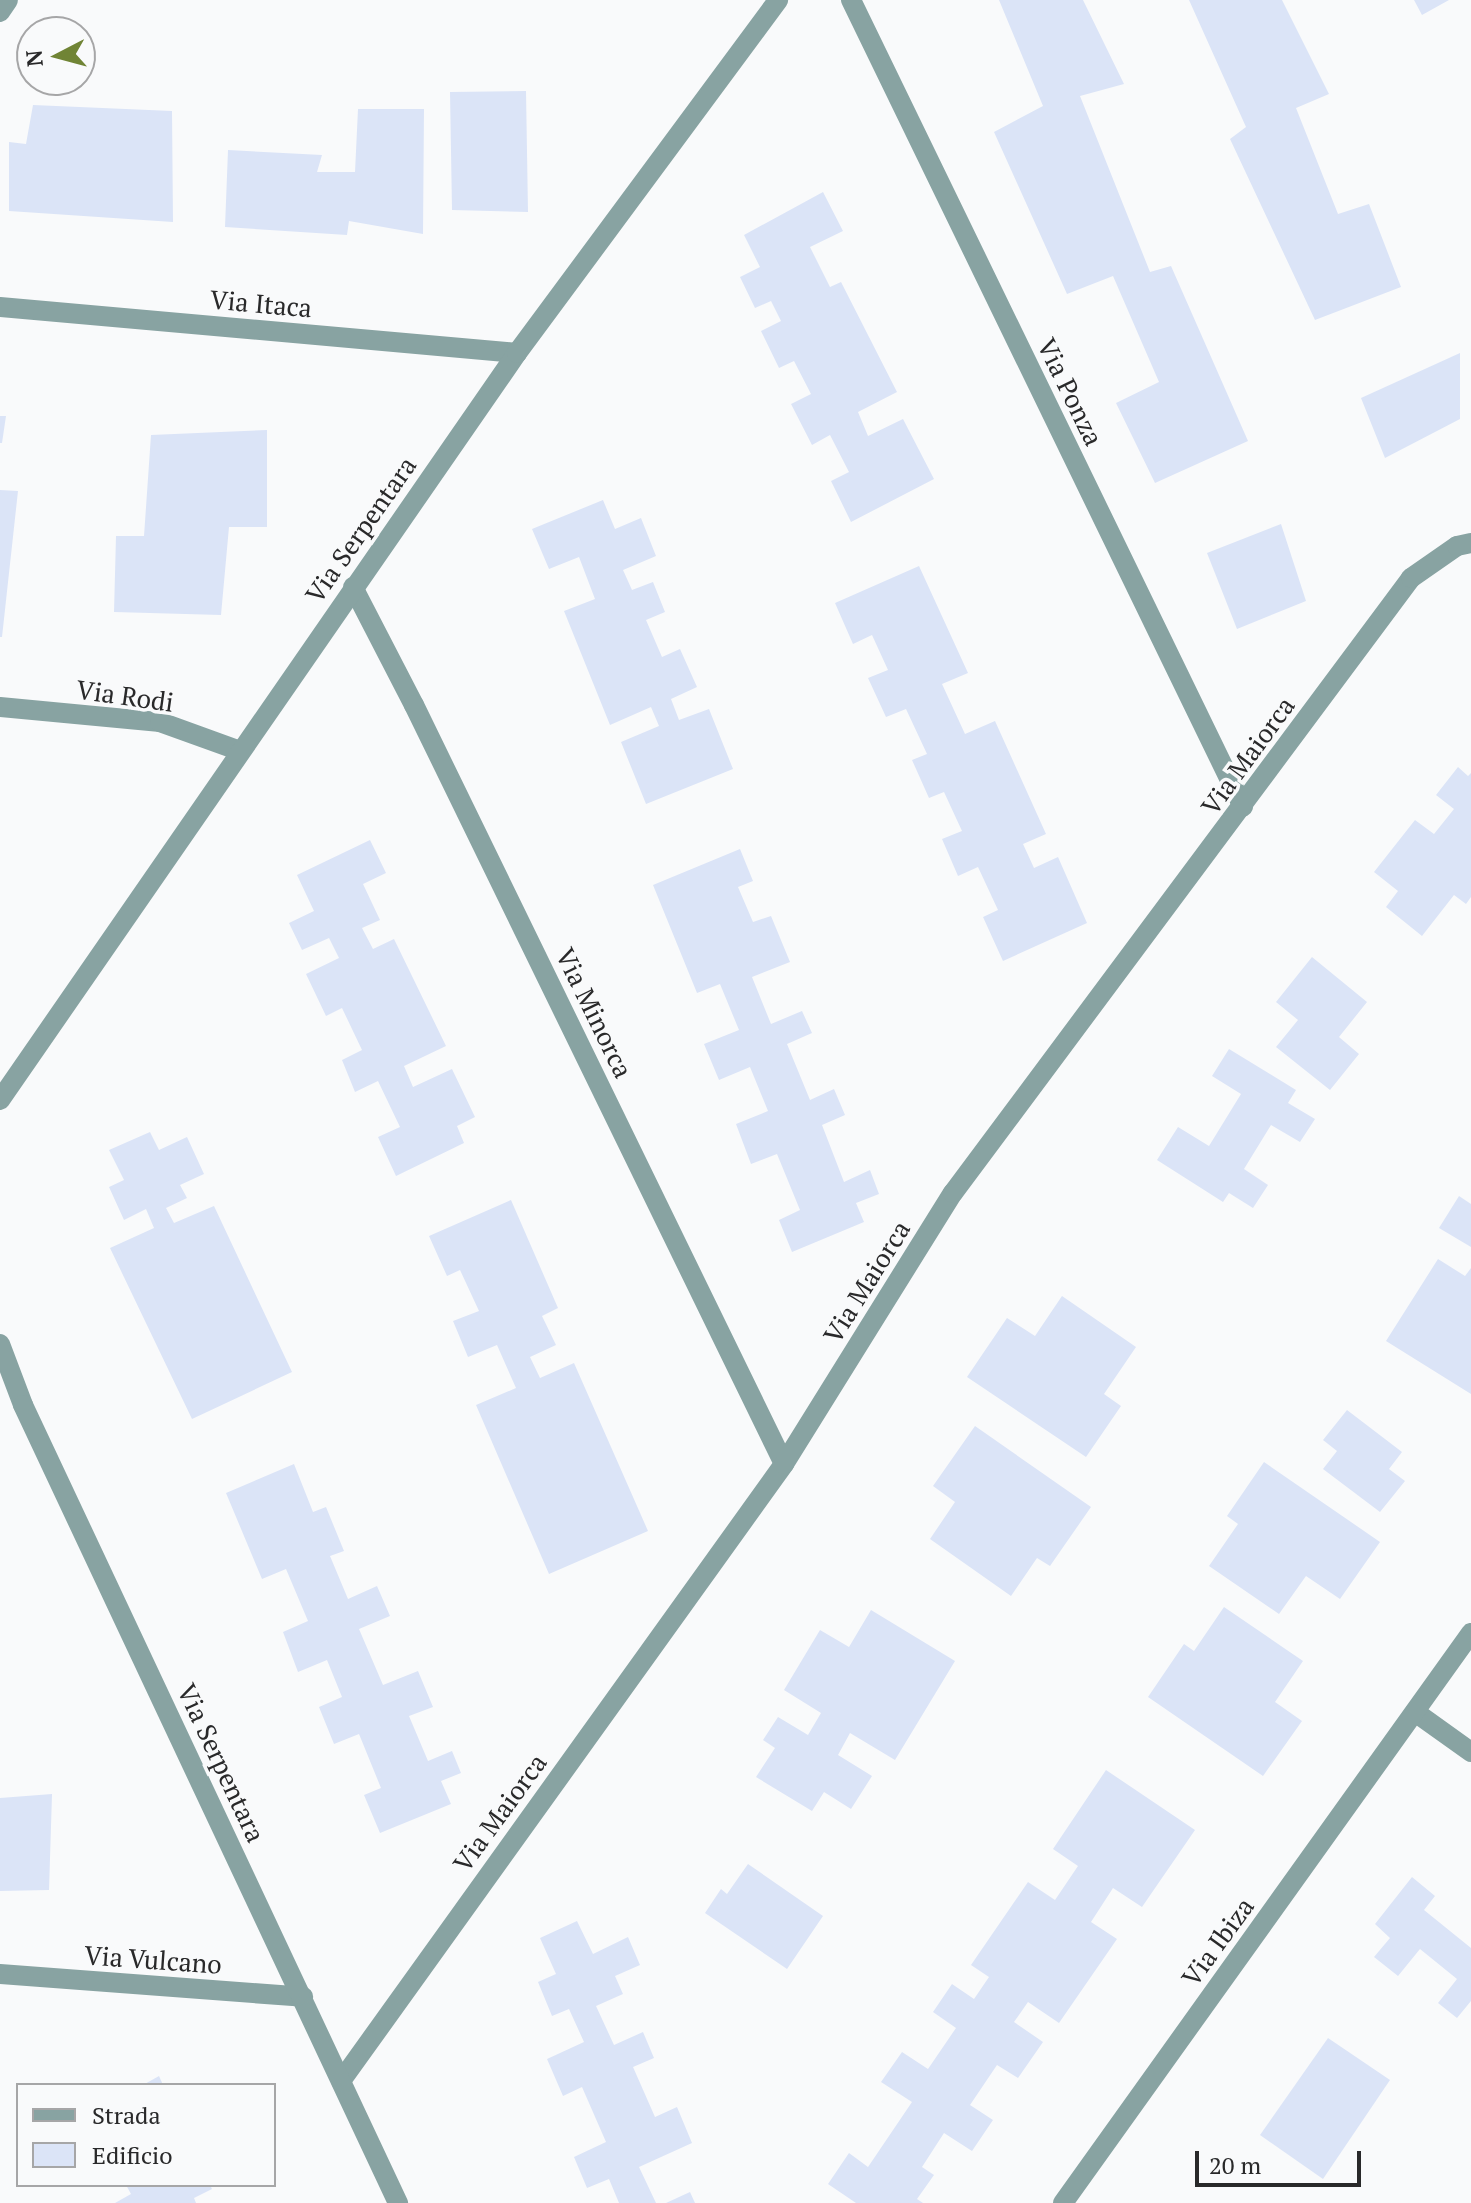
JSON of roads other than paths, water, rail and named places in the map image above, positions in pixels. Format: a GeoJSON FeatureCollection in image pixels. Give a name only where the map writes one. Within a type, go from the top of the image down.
{"type":"FeatureCollection","features":[{"type":"Feature","properties":{"kind":"street"},"geometry":{"type":"LineString","coordinates":[[0,12],[8,0]]}},
{"type":"Feature","properties":{"kind":"street","name":"Via Serpentara"},"geometry":{"type":"LineString","coordinates":[[0,1100],[517,353],[778,0]]}},
{"type":"Feature","properties":{"kind":"street","name":"Via Ponza"},"geometry":{"type":"LineString","coordinates":[[851,0],[1243,807]]}},
{"type":"Feature","properties":{"kind":"street","name":"Via Itaca"},"geometry":{"type":"LineString","coordinates":[[0,307],[517,353]]}},
{"type":"Feature","properties":{"kind":"street","name":"Via Maiorca"},"geometry":{"type":"LineString","coordinates":[[341,2081],[784,1464],[953,1193],[1411,578],[1457,546],[1471,543]]}},
{"type":"Feature","properties":{"kind":"street","name":"Via Minorca"},"geometry":{"type":"LineString","coordinates":[[353,587],[421,719],[784,1464]]}},
{"type":"Feature","properties":{"kind":"street","name":"Via Rodi"},"geometry":{"type":"LineString","coordinates":[[0,707],[160,722],[240,751]]}},
{"type":"Feature","properties":{"kind":"street","name":"Via Serpentara"},"geometry":{"type":"LineString","coordinates":[[0,1344],[23,1405],[398,2203]]}},
{"type":"Feature","properties":{"kind":"street","name":"Via Ibiza"},"geometry":{"type":"LineString","coordinates":[[1063,2203],[1471,1633]]}},
{"type":"Feature","properties":{"kind":"street"},"geometry":{"type":"LineString","coordinates":[[1415,1712],[1471,1752]]}},
{"type":"Feature","properties":{"kind":"street","name":"Via Vulcano"},"geometry":{"type":"LineString","coordinates":[[0,1974],[303,1997]]}}]}
